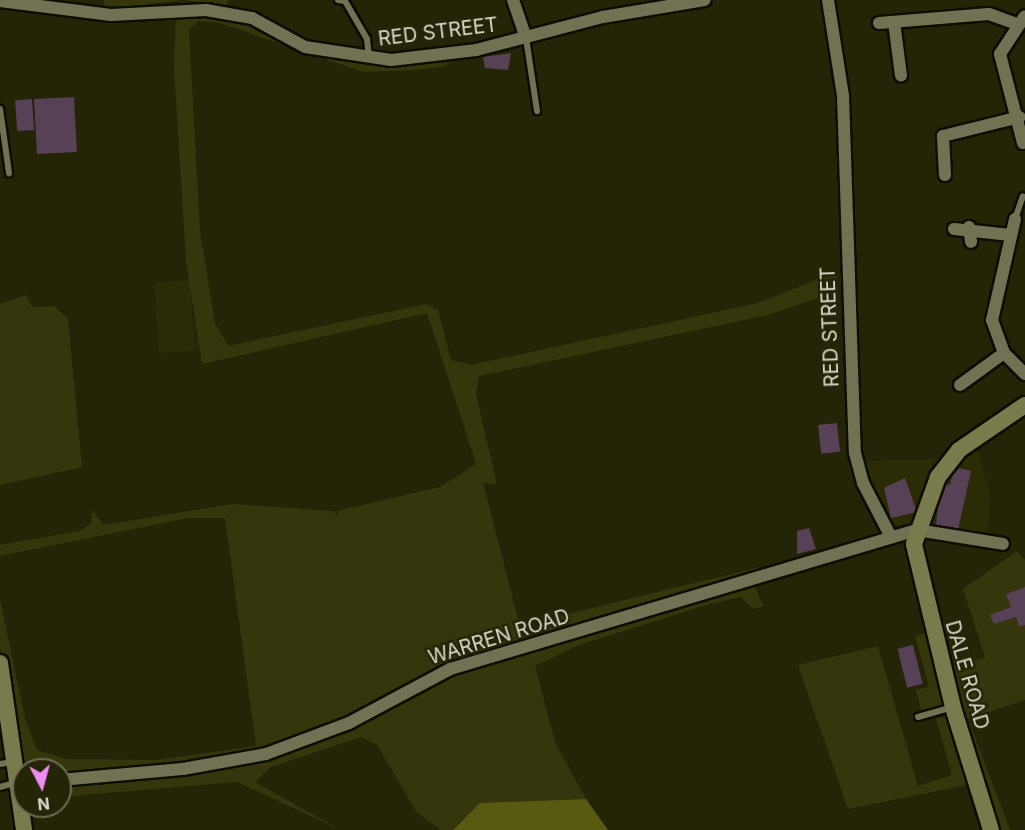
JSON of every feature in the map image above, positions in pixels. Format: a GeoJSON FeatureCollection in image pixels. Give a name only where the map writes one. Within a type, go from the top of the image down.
{"type":"FeatureCollection","features":[{"type":"Feature","properties":{"kind":"street"},"geometry":{"type":"LineString","coordinates":[[513,0],[526,38]]}},
{"type":"Feature","properties":{"kind":"street","name":"RED STREET"},"geometry":{"type":"LineString","coordinates":[[0,1],[111,15],[206,10],[252,18],[305,47],[369,59],[464,52],[603,17],[705,0]]}},
{"type":"Feature","properties":{"kind":"street","name":"RED STREET"},"geometry":{"type":"LineString","coordinates":[[828,0],[843,96],[855,453],[863,483],[891,537]]}},
{"type":"Feature","properties":{"kind":"street"},"geometry":{"type":"LineString","coordinates":[[879,23],[989,14],[1021,20],[1000,54],[1020,117],[1023,143]]}},
{"type":"Feature","properties":{"kind":"street"},"geometry":{"type":"LineString","coordinates":[[894,22],[901,76]]}},
{"type":"Feature","properties":{"kind":"street"},"geometry":{"type":"LineString","coordinates":[[945,175],[943,136],[1020,117]]}},
{"type":"Feature","properties":{"kind":"street"},"geometry":{"type":"LineString","coordinates":[[1015,219],[992,310],[1004,353],[1025,374]]}},
{"type":"Feature","properties":{"kind":"street"},"geometry":{"type":"LineString","coordinates":[[954,229],[969,227],[1011,235]]}},
{"type":"Feature","properties":{"kind":"street"},"geometry":{"type":"LineString","coordinates":[[969,227],[971,242]]}},
{"type":"Feature","properties":{"kind":"street"},"geometry":{"type":"LineString","coordinates":[[960,385],[1004,353]]}},
{"type":"Feature","properties":{"kind":"street"},"geometry":{"type":"LineString","coordinates":[[1003,544],[917,530],[939,477],[959,450],[1025,405]]}},
{"type":"Feature","properties":{"kind":"street","name":"WARREN ROAD"},"geometry":{"type":"LineString","coordinates":[[72,779],[253,758],[349,723],[441,672],[917,530]]}},
{"type":"Feature","properties":{"kind":"street","name":"DALE ROAD"},"geometry":{"type":"LineString","coordinates":[[917,530],[920,580],[953,707],[991,830]]}},
{"type":"Feature","properties":{"kind":"street"},"geometry":{"type":"LineString","coordinates":[[0,663],[8,763]]}},
{"type":"Feature","properties":{"kind":"lane"},"geometry":{"type":"LineString","coordinates":[[338,0],[345,1],[367,39],[369,59]]}},
{"type":"Feature","properties":{"kind":"lane"},"geometry":{"type":"LineString","coordinates":[[526,38],[537,111]]}},
{"type":"Feature","properties":{"kind":"lane"},"geometry":{"type":"LineString","coordinates":[[0,109],[9,173]]}},
{"type":"Feature","properties":{"kind":"lane"},"geometry":{"type":"LineString","coordinates":[[1015,219],[1023,196]]}},
{"type":"Feature","properties":{"kind":"lane"},"geometry":{"type":"LineString","coordinates":[[918,717],[953,707]]}},
{"type":"Feature","properties":{"kind":"shaded area"},"geometry":{"type":"Polygon","coordinates":[[[103,0],[184,0],[106,9],[103,0]]]}},
{"type":"Feature","properties":{"kind":"shaded area"},"geometry":{"type":"Polygon","coordinates":[[[184,0],[228,0],[227,6],[184,0]]]}},
{"type":"Feature","properties":{"kind":"shaded area"},"geometry":{"type":"Polygon","coordinates":[[[199,10],[247,19],[333,57],[379,64],[448,60],[447,66],[363,72],[220,23],[199,21],[189,29],[200,231],[215,323],[228,346],[426,304],[438,310],[451,360],[471,365],[758,303],[831,274],[837,275],[838,291],[768,315],[479,376],[476,394],[497,484],[483,483],[522,634],[533,641],[437,672],[358,716],[250,756],[72,775],[72,759],[156,760],[256,746],[225,518],[188,518],[0,556],[0,545],[79,531],[91,524],[92,510],[104,525],[232,504],[333,511],[339,517],[337,511],[440,487],[476,464],[427,313],[202,364],[186,261],[174,67],[176,15],[199,10]]]}},
{"type":"Feature","properties":{"kind":"shaded area"},"geometry":{"type":"Polygon","coordinates":[[[190,280],[195,351],[159,353],[154,283],[190,280]]]}},
{"type":"Feature","properties":{"kind":"shaded area"},"geometry":{"type":"Polygon","coordinates":[[[26,295],[32,307],[54,306],[68,319],[82,467],[0,485],[0,304],[26,295]]]}},
{"type":"Feature","properties":{"kind":"shaded area"},"geometry":{"type":"Polygon","coordinates":[[[977,449],[990,494],[989,526],[983,535],[925,526],[952,466],[977,449]]]}},
{"type":"Feature","properties":{"kind":"shaded area"},"geometry":{"type":"Polygon","coordinates":[[[943,459],[910,524],[892,525],[862,461],[943,459]]]}},
{"type":"Feature","properties":{"kind":"shaded area"},"geometry":{"type":"Polygon","coordinates":[[[1017,551],[1025,560],[1025,587],[1006,594],[1011,607],[991,615],[994,624],[1016,617],[1019,627],[1025,625],[1025,700],[968,719],[1010,830],[1000,830],[947,668],[985,657],[963,589],[1017,551]]]}},
{"type":"Feature","properties":{"kind":"shaded area"},"geometry":{"type":"Polygon","coordinates":[[[760,567],[773,573],[538,634],[538,624],[555,617],[760,567]]]}},
{"type":"Feature","properties":{"kind":"shaded area"},"geometry":{"type":"Polygon","coordinates":[[[754,585],[763,606],[753,609],[741,597],[710,604],[579,645],[535,666],[555,742],[586,799],[480,803],[452,830],[441,830],[417,813],[377,745],[361,737],[271,767],[255,782],[341,830],[237,782],[72,796],[72,782],[251,762],[432,678],[754,585]]]}},
{"type":"Feature","properties":{"kind":"shaded area"},"geometry":{"type":"Polygon","coordinates":[[[0,599],[25,719],[37,750],[63,758],[20,758],[0,645],[0,599]]]}},
{"type":"Feature","properties":{"kind":"shaded area"},"geometry":{"type":"Polygon","coordinates":[[[926,633],[946,706],[922,713],[916,690],[929,687],[915,636],[926,633]]]}},
{"type":"Feature","properties":{"kind":"shaded area"},"geometry":{"type":"Polygon","coordinates":[[[878,646],[918,786],[952,775],[936,719],[946,717],[967,785],[848,809],[798,665],[878,646]]]}},
{"type":"Feature","properties":{"kind":"shaded area"},"geometry":{"type":"Polygon","coordinates":[[[586,799],[608,830],[453,830],[480,803],[586,799]]]}},
{"type":"Feature","properties":{"kind":"building"},"geometry":{"type":"Polygon","coordinates":[[[511,53],[508,70],[485,68],[483,57],[511,53]]]}},
{"type":"Feature","properties":{"kind":"building"},"geometry":{"type":"Polygon","coordinates":[[[74,97],[77,152],[37,154],[34,99],[74,97]]]}},
{"type":"Feature","properties":{"kind":"building"},"geometry":{"type":"Polygon","coordinates":[[[32,99],[34,130],[17,131],[15,100],[32,99]]]}},
{"type":"Feature","properties":{"kind":"building"},"geometry":{"type":"Polygon","coordinates":[[[837,423],[840,452],[821,454],[818,425],[837,423]]]}},
{"type":"Feature","properties":{"kind":"building"},"geometry":{"type":"Polygon","coordinates":[[[954,467],[971,471],[958,530],[936,526],[940,483],[950,485],[954,467]]]}},
{"type":"Feature","properties":{"kind":"building"},"geometry":{"type":"Polygon","coordinates":[[[905,478],[917,512],[891,518],[884,488],[905,478]]]}},
{"type":"Feature","properties":{"kind":"building"},"geometry":{"type":"Polygon","coordinates":[[[809,528],[816,549],[797,554],[797,531],[809,528]]]}},
{"type":"Feature","properties":{"kind":"building"},"geometry":{"type":"Polygon","coordinates":[[[1025,587],[1025,625],[1019,627],[1016,617],[994,624],[990,615],[1011,607],[1006,594],[1025,587]]]}},
{"type":"Feature","properties":{"kind":"building"},"geometry":{"type":"Polygon","coordinates":[[[913,645],[923,684],[907,688],[897,649],[913,645]]]}}]}
